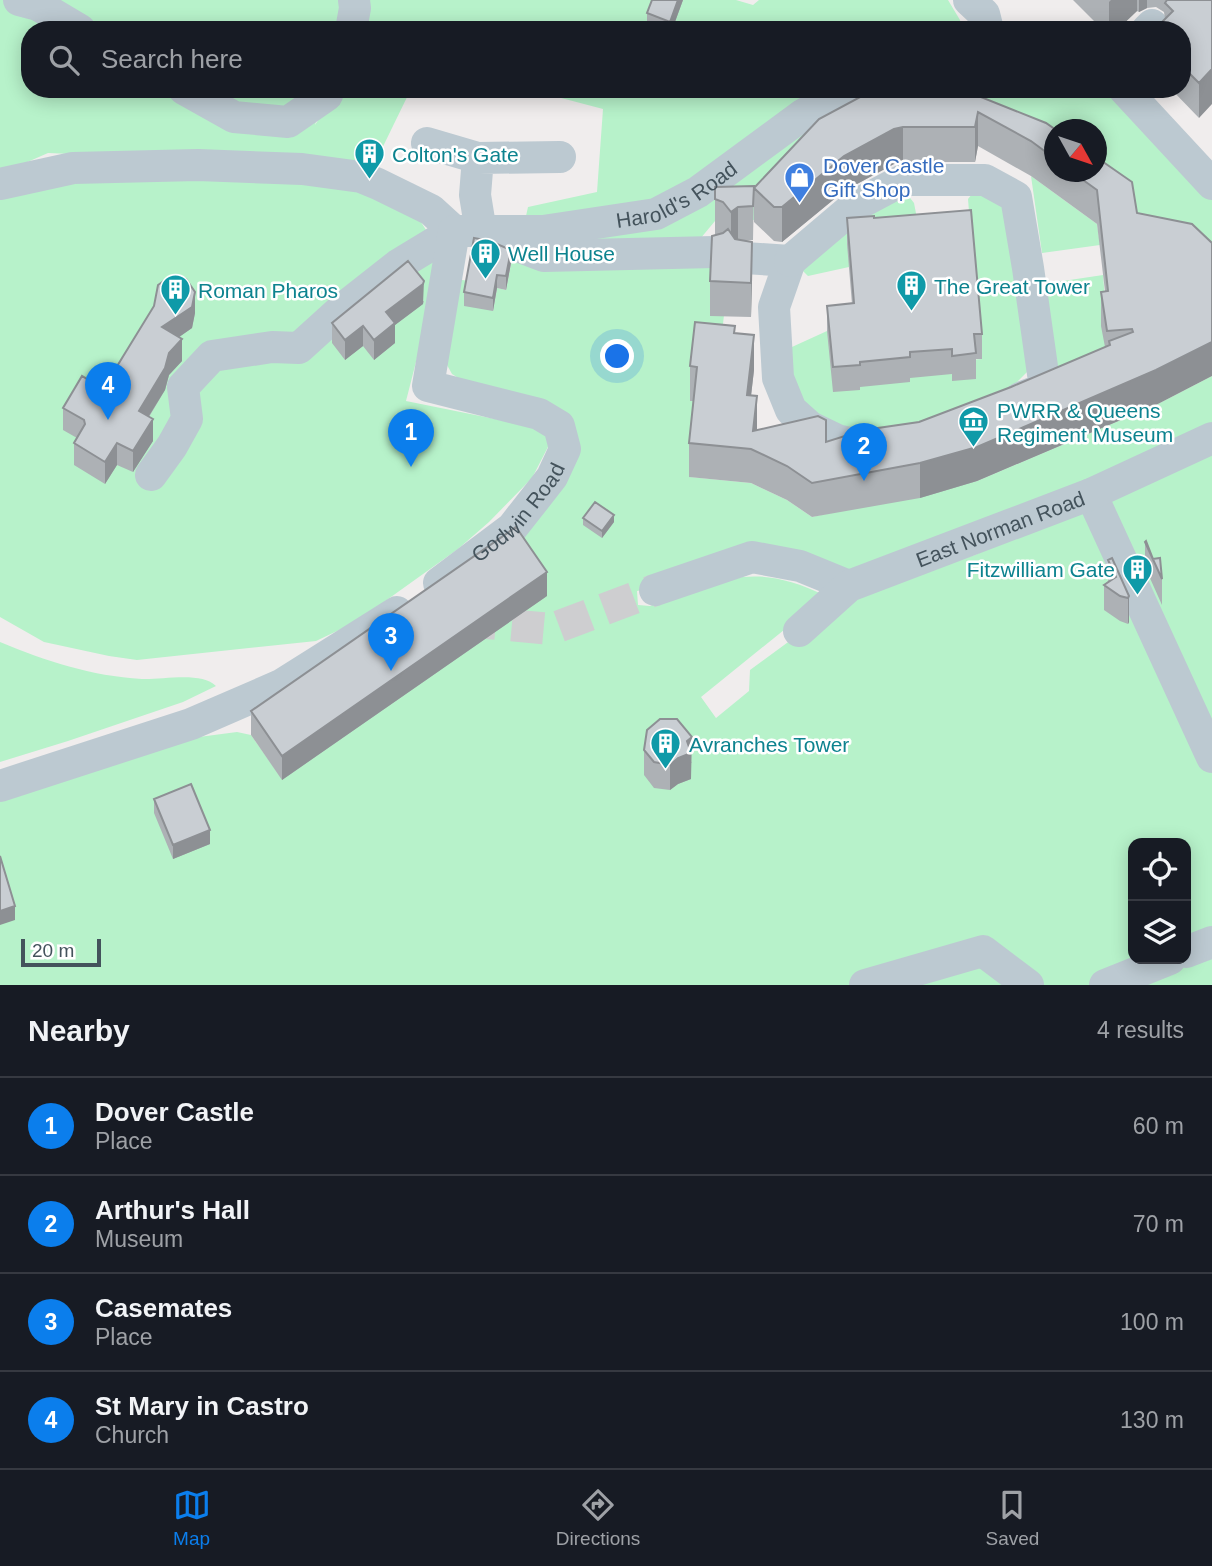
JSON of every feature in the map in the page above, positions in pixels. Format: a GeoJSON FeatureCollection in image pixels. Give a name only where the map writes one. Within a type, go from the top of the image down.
{"type":"FeatureCollection","features":[{"type":"Feature","properties":{"kind":"lane"},"geometry":{"type":"LineString","coordinates":[[19,0],[38,5],[65,21]]}},
{"type":"Feature","properties":{"kind":"lane"},"geometry":{"type":"LineString","coordinates":[[353,21],[354,0]]}},
{"type":"Feature","properties":{"kind":"lane"},"geometry":{"type":"LineString","coordinates":[[969,0],[984,13],[986,21]]}},
{"type":"Feature","properties":{"kind":"lane"},"geometry":{"type":"LineString","coordinates":[[200,98],[234,117],[288,121],[322,98]]}},
{"type":"Feature","properties":{"kind":"lane","name":"Harold's Road"},"geometry":{"type":"LineString","coordinates":[[468,232],[543,231],[656,214],[698,192],[793,121],[832,98]]}},
{"type":"Feature","properties":{"kind":"lane"},"geometry":{"type":"LineString","coordinates":[[1132,98],[1212,184]]}},
{"type":"Feature","properties":{"kind":"lane"},"geometry":{"type":"LineString","coordinates":[[427,143],[478,158],[560,157]]}},
{"type":"Feature","properties":{"kind":"lane"},"geometry":{"type":"LineString","coordinates":[[468,232],[478,158]]}},
{"type":"Feature","properties":{"kind":"lane"},"geometry":{"type":"LineString","coordinates":[[0,184],[74,168],[198,165],[302,169],[361,177],[431,209],[468,232],[544,256],[713,252]]}},
{"type":"Feature","properties":{"kind":"lane"},"geometry":{"type":"LineString","coordinates":[[901,441],[868,447],[837,440],[810,427],[790,410],[778,378],[774,307],[790,261],[856,205],[903,180],[985,180],[1016,197],[1045,388],[997,407]]}},
{"type":"Feature","properties":{"kind":"lane"},"geometry":{"type":"LineString","coordinates":[[151,475],[187,419],[183,387],[212,356],[272,347],[299,348],[398,265],[468,232]]}},
{"type":"Feature","properties":{"kind":"lane","name":"Godwin Road"},"geometry":{"type":"LineString","coordinates":[[0,786],[191,724],[281,685],[418,607],[512,528],[552,477],[565,449],[559,426],[539,414],[428,386],[468,232]]}},
{"type":"Feature","properties":{"kind":"lane"},"geometry":{"type":"LineString","coordinates":[[746,258],[790,261]]}},
{"type":"Feature","properties":{"kind":"lane","name":"East Norman Road"},"geometry":{"type":"LineString","coordinates":[[799,631],[849,586],[1091,494],[1212,438]]}},
{"type":"Feature","properties":{"kind":"lane"},"geometry":{"type":"LineString","coordinates":[[1091,494],[1212,757]]}},
{"type":"Feature","properties":{"kind":"lane"},"geometry":{"type":"LineString","coordinates":[[655,590],[752,557],[800,566],[849,586]]}},
{"type":"Feature","properties":{"kind":"lane"},"geometry":{"type":"LineString","coordinates":[[1191,950],[1212,942]]}},
{"type":"Feature","properties":{"kind":"lane"},"geometry":{"type":"LineString","coordinates":[[865,985],[983,951],[1028,985]]}},
{"type":"Feature","properties":{"kind":"lane"},"geometry":{"type":"LineString","coordinates":[[1105,985],[1158,964]]}},
{"type":"Feature","properties":{"kind":"green space"},"geometry":{"type":"Polygon","coordinates":[[[0,0],[342,0],[341,21],[21,21],[21,98],[322,98],[315,125],[332,98],[407,98],[373,167],[48,153],[0,174],[0,0]]]}},
{"type":"Feature","properties":{"kind":"green space"},"geometry":{"type":"Polygon","coordinates":[[[360,0],[736,0],[753,5],[759,0],[948,0],[960,21],[358,21],[360,0]]]}},
{"type":"Feature","properties":{"kind":"green space"},"geometry":{"type":"Polygon","coordinates":[[[561,98],[814,98],[666,198],[524,225],[528,207],[597,192],[603,109],[561,98]]]}},
{"type":"Feature","properties":{"kind":"green space"},"geometry":{"type":"Polygon","coordinates":[[[852,98],[1120,98],[1212,200],[1212,277],[1137,248],[1101,182],[1107,182],[1107,119],[1044,119],[1044,128],[966,126],[756,220],[715,221],[700,239],[548,243],[658,221],[852,98]]]}},
{"type":"Feature","properties":{"kind":"green space"},"geometry":{"type":"Polygon","coordinates":[[[182,174],[356,189],[419,219],[428,233],[436,255],[429,311],[406,401],[544,429],[549,445],[532,478],[489,522],[458,549],[356,622],[316,641],[137,660],[44,642],[0,617],[0,196],[30,185],[182,174]]]}},
{"type":"Feature","properties":{"kind":"green space"},"geometry":{"type":"Polygon","coordinates":[[[1031,176],[1097,224],[1100,245],[1042,253],[1031,176]]]}},
{"type":"Feature","properties":{"kind":"green space"},"geometry":{"type":"Polygon","coordinates":[[[907,194],[914,203],[921,239],[849,267],[808,276],[802,270],[807,251],[907,194]]]}},
{"type":"Feature","properties":{"kind":"green space"},"geometry":{"type":"Polygon","coordinates":[[[972,194],[987,195],[1005,205],[1029,370],[1003,391],[874,438],[799,412],[781,352],[827,331],[943,363],[981,359],[968,199],[972,194]]]}},
{"type":"Feature","properties":{"kind":"green space"},"geometry":{"type":"Polygon","coordinates":[[[512,258],[712,268],[724,315],[711,403],[690,477],[751,483],[787,500],[812,517],[977,481],[1156,405],[1212,376],[1212,425],[1171,447],[837,575],[793,558],[637,591],[638,605],[650,606],[717,582],[757,576],[800,585],[826,596],[701,697],[716,718],[749,691],[750,670],[859,590],[975,555],[1212,441],[1212,985],[0,985],[0,795],[153,743],[237,732],[251,735],[282,779],[516,551],[576,453],[452,374],[442,356],[456,279],[469,281],[493,311],[497,288],[506,290],[512,258]]]}},
{"type":"Feature","properties":{"kind":"green space"},"geometry":{"type":"Polygon","coordinates":[[[1103,275],[1109,346],[1055,390],[1043,284],[1103,275]]]}},
{"type":"Feature","properties":{"kind":"green space"},"geometry":{"type":"Polygon","coordinates":[[[0,642],[87,671],[142,679],[191,677],[210,681],[216,686],[183,702],[0,762],[0,642]]]}},
{"type":"Feature","properties":{"kind":"building"},"geometry":{"type":"Polygon","coordinates":[[[652,0],[678,0],[670,21],[647,13],[652,0]]]}},
{"type":"Feature","properties":{"kind":"building"},"geometry":{"type":"Polygon","coordinates":[[[1167,0],[1212,0],[1212,69],[1199,83],[1191,75],[1191,21],[1163,21],[1173,11],[1165,3],[1167,0]]]}},
{"type":"Feature","properties":{"kind":"building"},"geometry":{"type":"Polygon","coordinates":[[[858,98],[984,98],[1044,122],[1044,151],[978,112],[975,127],[894,129],[844,156],[782,207],[774,207],[754,188],[819,119],[858,98]]]}},
{"type":"Feature","properties":{"kind":"building"},"geometry":{"type":"Polygon","coordinates":[[[1107,165],[1132,182],[1137,213],[1192,224],[1212,243],[1212,342],[1156,370],[977,447],[920,463],[812,483],[787,466],[751,449],[689,443],[697,367],[690,366],[695,322],[735,326],[734,333],[754,335],[747,395],[757,396],[753,431],[818,416],[826,420],[826,442],[864,430],[919,422],[1011,387],[1110,345],[1109,341],[1133,332],[1132,329],[1107,331],[1101,292],[1108,291],[1097,190],[1086,182],[1107,182],[1107,165]]]}},
{"type":"Feature","properties":{"kind":"building"},"geometry":{"type":"Polygon","coordinates":[[[754,186],[753,206],[738,207],[731,212],[723,202],[715,199],[715,187],[754,186]]]}},
{"type":"Feature","properties":{"kind":"building","name":"The Great Tower"},"geometry":{"type":"Polygon","coordinates":[[[971,210],[982,334],[974,334],[976,353],[952,356],[952,349],[910,352],[910,357],[833,367],[827,306],[854,303],[847,218],[971,210]]]}},
{"type":"Feature","properties":{"kind":"building"},"geometry":{"type":"Polygon","coordinates":[[[728,229],[735,239],[752,242],[751,283],[710,281],[712,236],[728,229]]]}},
{"type":"Feature","properties":{"kind":"building"},"geometry":{"type":"Polygon","coordinates":[[[474,238],[511,250],[506,276],[497,275],[493,298],[464,292],[474,238]]]}},
{"type":"Feature","properties":{"kind":"building"},"geometry":{"type":"Polygon","coordinates":[[[408,261],[424,281],[386,312],[395,323],[374,340],[363,326],[345,340],[332,323],[408,261]]]}},
{"type":"Feature","properties":{"kind":"building"},"geometry":{"type":"Polygon","coordinates":[[[171,276],[186,279],[195,292],[192,307],[162,327],[182,339],[169,353],[165,368],[139,411],[153,419],[133,451],[117,443],[105,462],[74,443],[85,424],[84,420],[63,408],[82,376],[103,389],[154,306],[158,285],[171,276]]]}},
{"type":"Feature","properties":{"kind":"building"},"geometry":{"type":"Polygon","coordinates":[[[595,502],[614,515],[602,531],[583,518],[595,502]]]}},
{"type":"Feature","properties":{"kind":"building"},"geometry":{"type":"Polygon","coordinates":[[[516,527],[547,572],[282,756],[251,711],[516,527]]]}},
{"type":"Feature","properties":{"kind":"building"},"geometry":{"type":"Polygon","coordinates":[[[1145,542],[1153,559],[1160,558],[1162,579],[1145,542]]]}},
{"type":"Feature","properties":{"kind":"building"},"geometry":{"type":"Polygon","coordinates":[[[1112,558],[1128,598],[1104,585],[1116,577],[1108,560],[1112,558]]]}},
{"type":"Feature","properties":{"kind":"building"},"geometry":{"type":"Polygon","coordinates":[[[660,719],[677,719],[692,737],[687,741],[691,753],[678,758],[670,765],[654,762],[644,750],[647,730],[660,719]]]}},
{"type":"Feature","properties":{"kind":"building"},"geometry":{"type":"Polygon","coordinates":[[[191,784],[210,830],[173,845],[154,799],[191,784]]]}},
{"type":"Feature","properties":{"kind":"building"},"geometry":{"type":"Polygon","coordinates":[[[0,856],[15,906],[0,911],[0,856]]]}},
{"type":"Feature","properties":{"kind":"tunnel"},"geometry":{"type":"LineString","coordinates":[[464,621],[552,629],[655,590]]}},
{"type":"Feature","properties":{"kind":"place","name":"Colton's Gate"},"geometry":{"type":"Point","coordinates":[369,181]}},
{"type":"Feature","properties":{"kind":"place","name":"Dover Castle Gift Shop"},"geometry":{"type":"Point","coordinates":[800,204]}},
{"type":"Feature","properties":{"kind":"place","name":"Well House"},"geometry":{"type":"Point","coordinates":[485,280]}},
{"type":"Feature","properties":{"kind":"place","name":"The Great Tower"},"geometry":{"type":"Point","coordinates":[911,313]}},
{"type":"Feature","properties":{"kind":"place","name":"Roman Pharos"},"geometry":{"type":"Point","coordinates":[175,317]}},
{"type":"Feature","properties":{"kind":"place","name":"St Mary in Castro"},"geometry":{"type":"Point","coordinates":[108,420]}},
{"type":"Feature","properties":{"kind":"place","name":"PWRR & Queens Regiment Museum"},"geometry":{"type":"Point","coordinates":[974,449]}},
{"type":"Feature","properties":{"kind":"place","name":"Dover Castle"},"geometry":{"type":"Point","coordinates":[411,467]}},
{"type":"Feature","properties":{"kind":"place","name":"Arthur's Hall"},"geometry":{"type":"Point","coordinates":[864,481]}},
{"type":"Feature","properties":{"kind":"place","name":"Fitzwilliam Gate"},"geometry":{"type":"Point","coordinates":[1138,596]}},
{"type":"Feature","properties":{"kind":"place","name":"Casemates"},"geometry":{"type":"Point","coordinates":[391,671]}},
{"type":"Feature","properties":{"kind":"place","name":"Avranches Tower"},"geometry":{"type":"Point","coordinates":[666,771]}}]}
